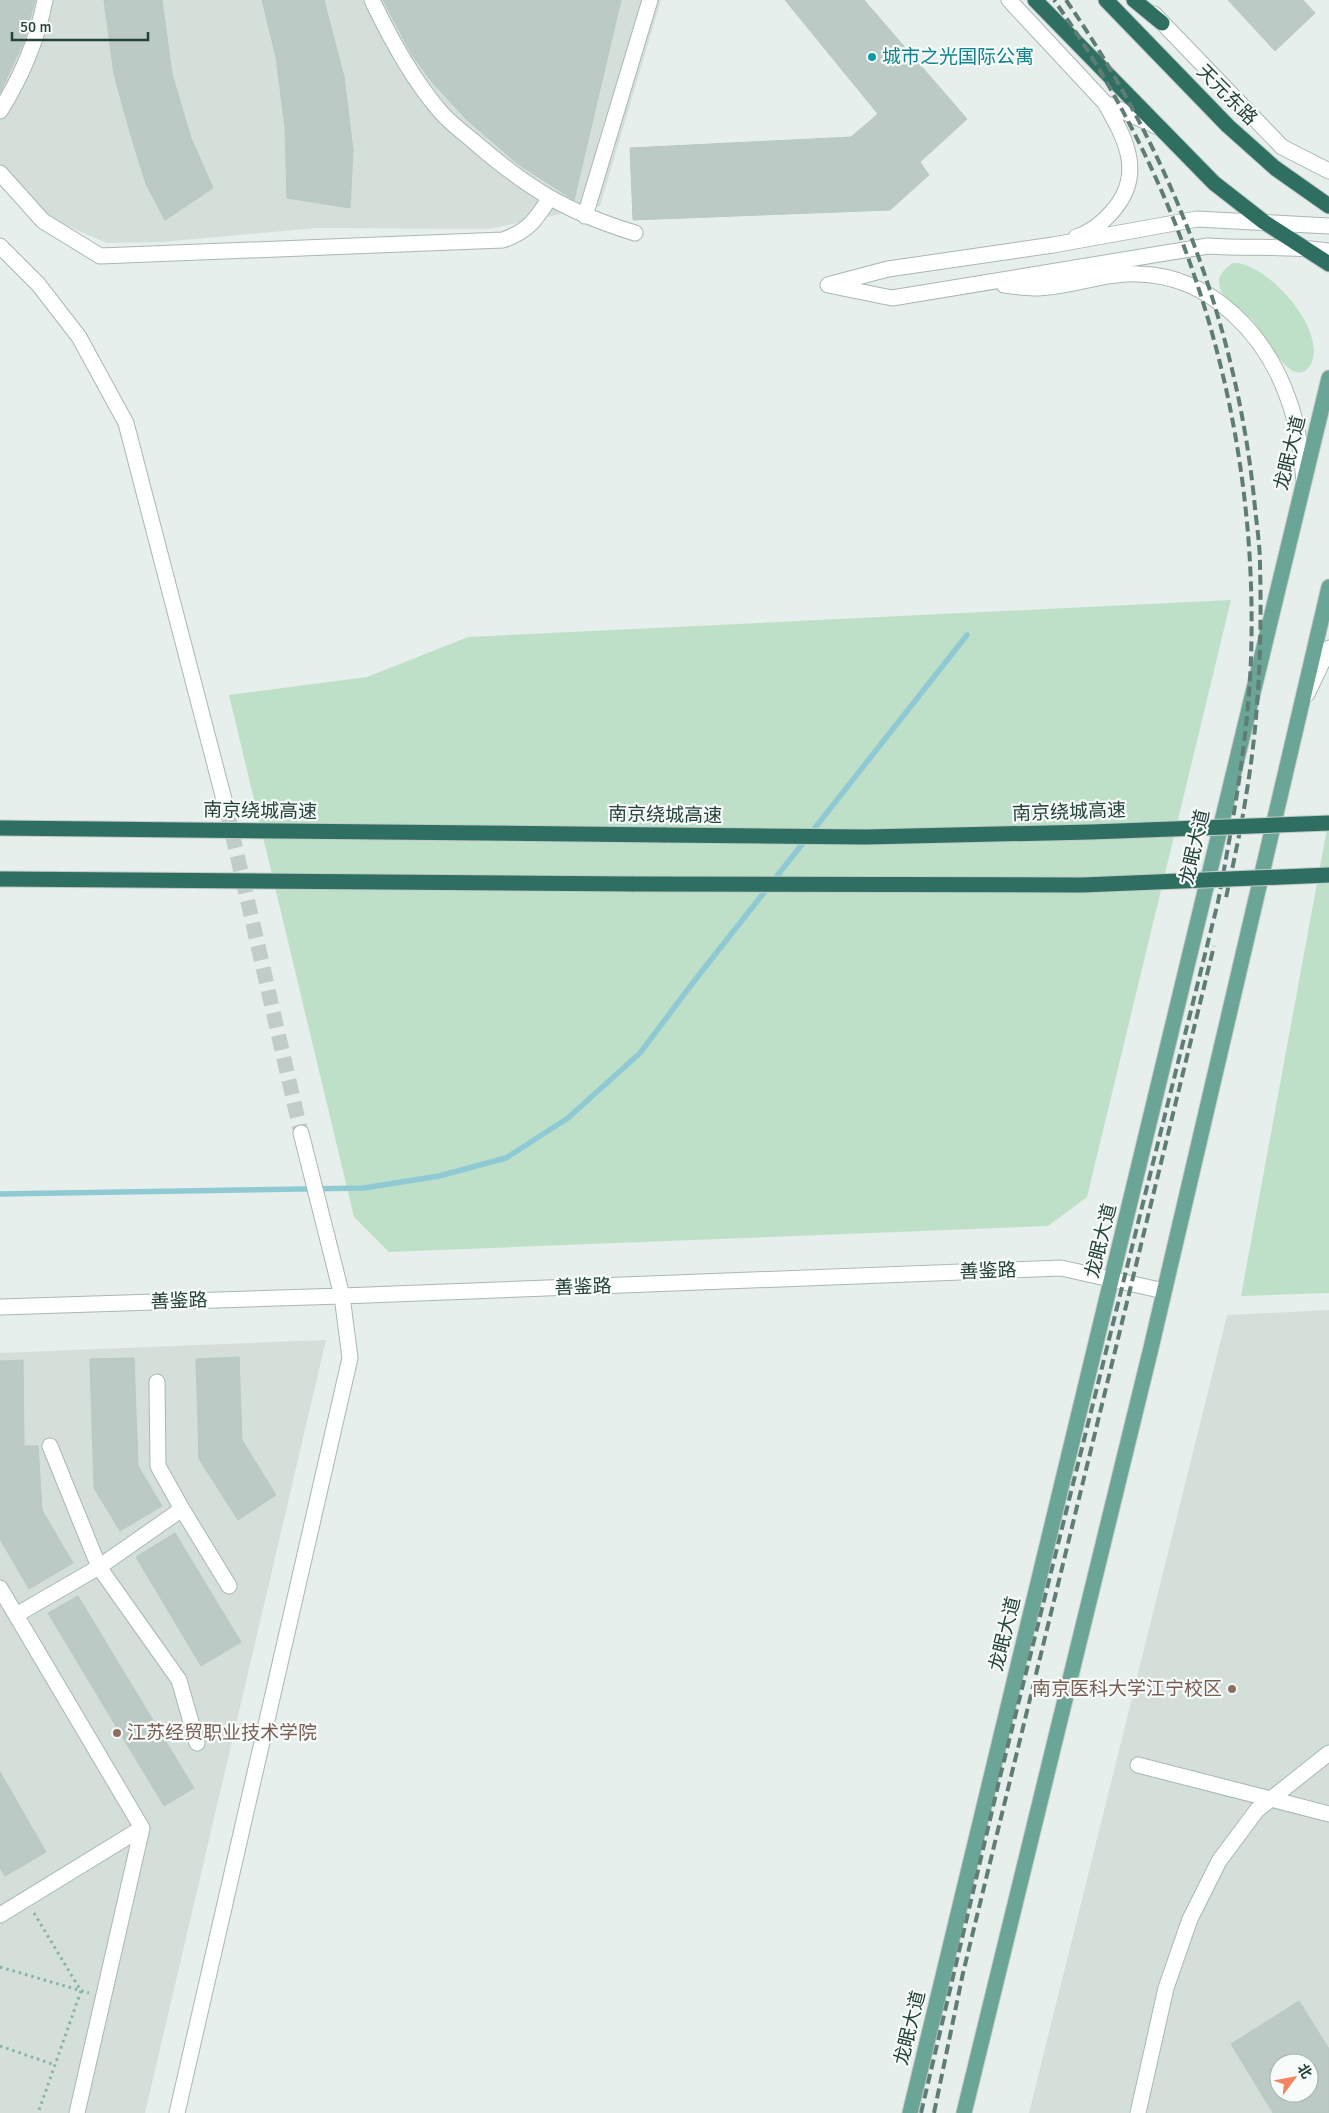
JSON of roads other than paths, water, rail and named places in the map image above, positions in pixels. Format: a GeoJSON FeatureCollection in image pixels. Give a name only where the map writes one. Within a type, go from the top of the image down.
{"type":"FeatureCollection","features":[{"type":"Feature","properties":{"kind":"highway"},"geometry":{"type":"LineString","coordinates":[[1035,0],[1214,183],[1264,222],[1329,264]]}},
{"type":"Feature","properties":{"kind":"highway","name":"天元东路"},"geometry":{"type":"LineString","coordinates":[[1106,0],[1228,126],[1275,168],[1329,206]]}},
{"type":"Feature","properties":{"kind":"highway"},"geometry":{"type":"LineString","coordinates":[[1134,0],[1162,23]]}},
{"type":"Feature","properties":{"kind":"highway","name":"南京绕城高速"},"geometry":{"type":"LineString","coordinates":[[0,828],[866,838],[1329,823]]}},
{"type":"Feature","properties":{"kind":"highway"},"geometry":{"type":"LineString","coordinates":[[0,879],[1072,885],[1329,875]]}},
{"type":"Feature","properties":{"kind":"main road","name":"龙眠大道"},"geometry":{"type":"LineString","coordinates":[[910,2113],[1329,378]]}},
{"type":"Feature","properties":{"kind":"main road"},"geometry":{"type":"LineString","coordinates":[[964,2113],[1164,1291],[1329,587]]}},
{"type":"Feature","properties":{"kind":"street"},"geometry":{"type":"LineString","coordinates":[[0,111],[28,62],[40,27],[44,0]]}},
{"type":"Feature","properties":{"kind":"street"},"geometry":{"type":"LineString","coordinates":[[372,0],[392,40],[439,111],[502,166],[549,199],[585,216],[635,233]]}},
{"type":"Feature","properties":{"kind":"street"},"geometry":{"type":"LineString","coordinates":[[585,216],[650,0]]}},
{"type":"Feature","properties":{"kind":"street"},"geometry":{"type":"LineString","coordinates":[[1009,0],[1105,104],[1124,136],[1130,160],[1129,181],[1122,201],[1105,220],[1080,236],[1053,245]]}},
{"type":"Feature","properties":{"kind":"street"},"geometry":{"type":"LineString","coordinates":[[1030,0],[1051,17]]}},
{"type":"Feature","properties":{"kind":"street","name":"天元东路"},"geometry":{"type":"LineString","coordinates":[[1141,0],[1282,147],[1329,171]]}},
{"type":"Feature","properties":{"kind":"street"},"geometry":{"type":"LineString","coordinates":[[1105,104],[1161,129]]}},
{"type":"Feature","properties":{"kind":"street"},"geometry":{"type":"LineString","coordinates":[[0,173],[43,221],[100,256],[503,240],[519,234],[535,222],[549,199]]}},
{"type":"Feature","properties":{"kind":"street"},"geometry":{"type":"LineString","coordinates":[[1329,226],[1197,219],[1053,245],[888,269],[828,285],[892,298],[1208,246],[1249,249],[1304,247],[1329,251]]}},
{"type":"Feature","properties":{"kind":"street"},"geometry":{"type":"LineString","coordinates":[[1264,222],[1329,251]]}},
{"type":"Feature","properties":{"kind":"street"},"geometry":{"type":"LineString","coordinates":[[0,246],[38,284],[79,337],[126,423],[227,811]]}},
{"type":"Feature","properties":{"kind":"street"},"geometry":{"type":"LineString","coordinates":[[982,283],[1035,288],[1118,274],[1139,274],[1160,276],[1181,282],[1207,294],[1232,312],[1252,333],[1273,365],[1289,401],[1300,444],[1304,480]]}},
{"type":"Feature","properties":{"kind":"street"},"geometry":{"type":"LineString","coordinates":[[1300,709],[1329,648]]}},
{"type":"Feature","properties":{"kind":"street"},"geometry":{"type":"LineString","coordinates":[[177,2113],[350,1358],[342,1296],[301,1133]]}},
{"type":"Feature","properties":{"kind":"street","name":"善鉴路"},"geometry":{"type":"LineString","coordinates":[[0,1307],[342,1296],[1061,1268],[1164,1291]]}},
{"type":"Feature","properties":{"kind":"street"},"geometry":{"type":"LineString","coordinates":[[157,1382],[158,1466],[229,1586]]}},
{"type":"Feature","properties":{"kind":"street"},"geometry":{"type":"LineString","coordinates":[[50,1446],[99,1567],[178,1680],[197,1743]]}},
{"type":"Feature","properties":{"kind":"street"},"geometry":{"type":"LineString","coordinates":[[16,1615],[99,1567],[182,1509]]}},
{"type":"Feature","properties":{"kind":"street"},"geometry":{"type":"LineString","coordinates":[[0,1588],[142,1828],[77,2113]]}},
{"type":"Feature","properties":{"kind":"street"},"geometry":{"type":"LineString","coordinates":[[1138,2113],[1166,1988],[1190,1919],[1220,1861],[1258,1810],[1329,1753]]}},
{"type":"Feature","properties":{"kind":"street"},"geometry":{"type":"LineString","coordinates":[[1138,1765],[1329,1814]]}},
{"type":"Feature","properties":{"kind":"street"},"geometry":{"type":"LineString","coordinates":[[0,1915],[142,1828]]}},
{"type":"Feature","properties":{"kind":"waterway"},"geometry":{"type":"LineString","coordinates":[[0,1194],[364,1188],[439,1176],[506,1158],[568,1118],[640,1053],[695,980],[967,635]]}},
{"type":"Feature","properties":{"kind":"tunnel"},"geometry":{"type":"LineString","coordinates":[[227,811],[301,1133]]}},
{"type":"Feature","properties":{"kind":"railway"},"geometry":{"type":"LineString","coordinates":[[921,2113],[1000,1777],[1218,902],[1239,780],[1247,719],[1251,658],[1250,570],[1243,483],[1228,397],[1206,312],[1178,230],[1143,150],[1102,73],[1054,0]]}},
{"type":"Feature","properties":{"kind":"railway"},"geometry":{"type":"LineString","coordinates":[[1066,0],[1103,58],[1137,117],[1167,179],[1193,242],[1215,307],[1233,373],[1246,440],[1260,558],[1259,680],[1254,739],[1242,822],[1226,898]]}},
{"type":"Feature","properties":{"kind":"railway"},"geometry":{"type":"LineString","coordinates":[[934,2113],[963,1973],[1214,946]]}},
{"type":"Feature","properties":{"kind":"place","name":"城市之光国际公寓"},"geometry":{"type":"Point","coordinates":[872,57]}},
{"type":"Feature","properties":{"kind":"place","name":"南京医科大学江宁校区"},"geometry":{"type":"Point","coordinates":[1232,1689]}},
{"type":"Feature","properties":{"kind":"place","name":"江苏经贸职业技术学院"},"geometry":{"type":"Point","coordinates":[117,1733]}}]}
